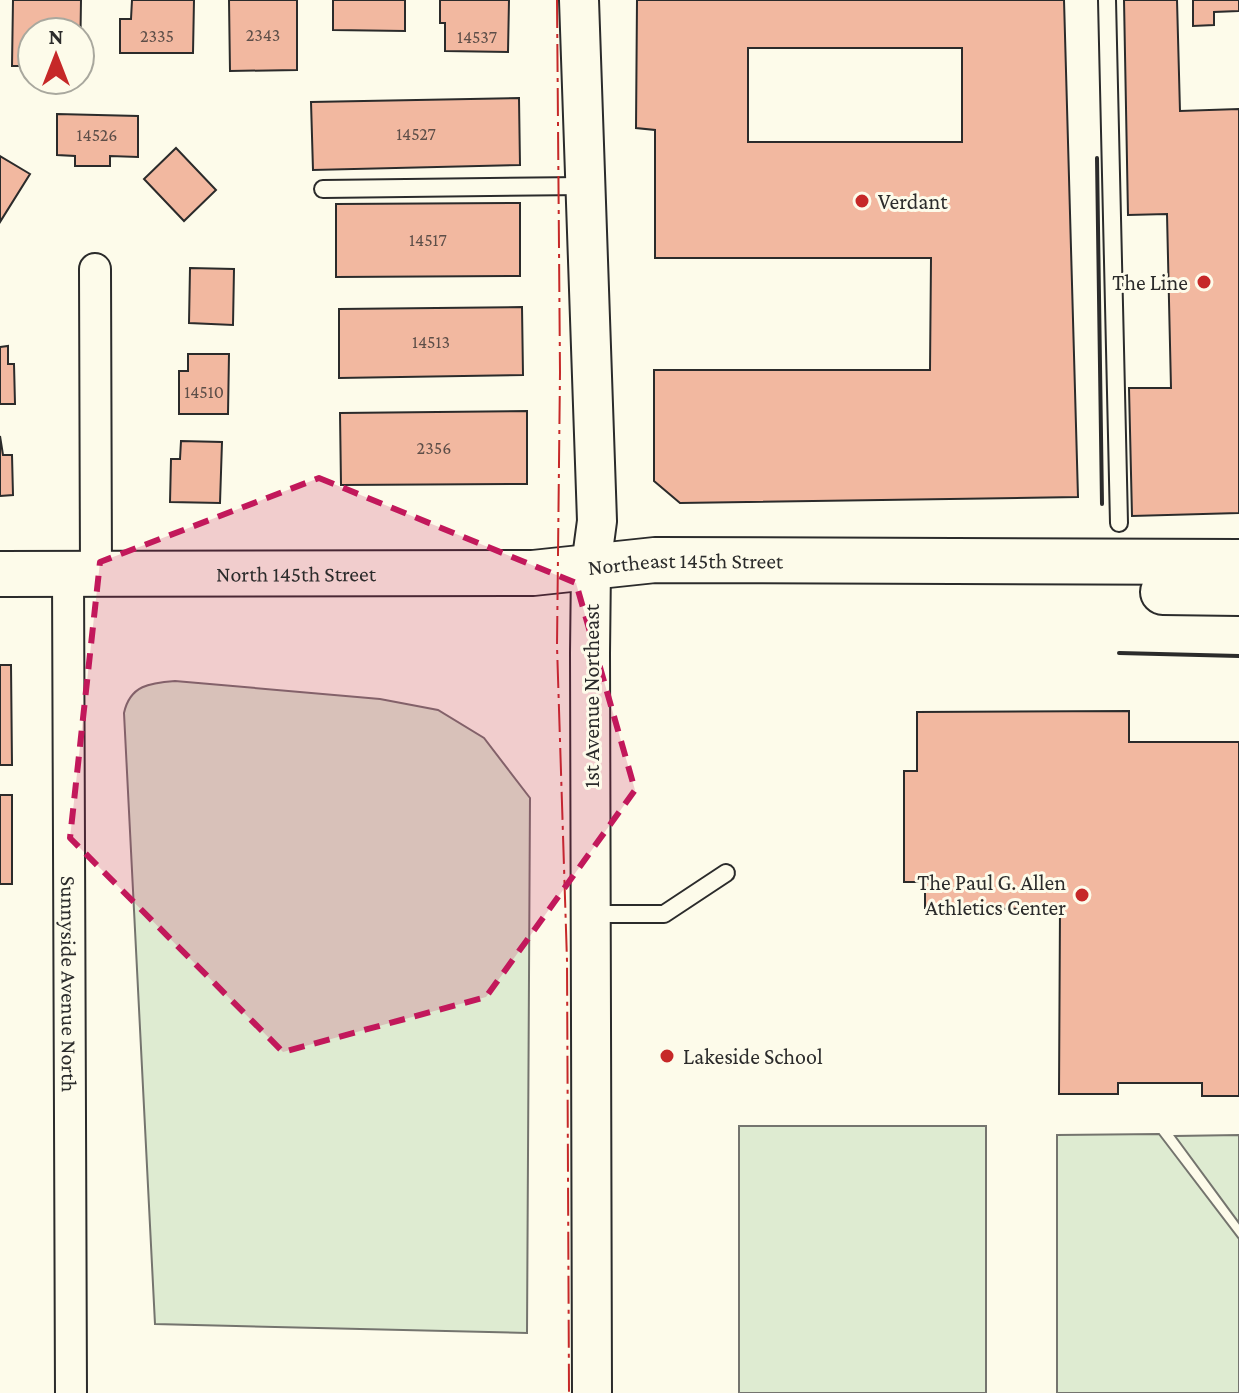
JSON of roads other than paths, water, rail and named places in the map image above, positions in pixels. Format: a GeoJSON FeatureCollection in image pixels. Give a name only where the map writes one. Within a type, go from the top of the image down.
{"type":"FeatureCollection","features":[{"type":"Feature","properties":{"kind":"main road","name":"Northeast 145th Street"},"geometry":{"type":"LineString","coordinates":[[591,566],[655,560],[1239,562]]}},
{"type":"Feature","properties":{"kind":"main road","name":"Northeast 145th Street"},"geometry":{"type":"LineString","coordinates":[[591,566],[653,585],[1239,593]]}},
{"type":"Feature","properties":{"kind":"main road","name":"North 145th Street"},"geometry":{"type":"LineString","coordinates":[[0,574],[533,573],[591,566]]}},
{"type":"Feature","properties":{"kind":"street","name":"1st Avenue Northeast"},"geometry":{"type":"LineString","coordinates":[[579,0],[583,186],[597,521],[591,566],[592,1393]]}},
{"type":"Feature","properties":{"kind":"street","name":"Sunnyside Avenue North"},"geometry":{"type":"LineString","coordinates":[[71,1393],[82,574],[95,269]]}},
{"type":"Feature","properties":{"kind":"lane"},"geometry":{"type":"LineString","coordinates":[[1107,0],[1119,523]]}},
{"type":"Feature","properties":{"kind":"lane"},"geometry":{"type":"LineString","coordinates":[[323,189],[583,186]]}},
{"type":"Feature","properties":{"kind":"lane"},"geometry":{"type":"LineString","coordinates":[[591,914],[664,914],[726,873]]}},
{"type":"Feature","properties":{"kind":"place","name":"Verdant"},"geometry":{"type":"Point","coordinates":[862,201]}},
{"type":"Feature","properties":{"kind":"place","name":"The Line"},"geometry":{"type":"Point","coordinates":[1204,282]}},
{"type":"Feature","properties":{"kind":"place","name":"The Paul G. Allen Athletics Center"},"geometry":{"type":"Point","coordinates":[1082,895]}},
{"type":"Feature","properties":{"kind":"place","name":"Lakeside School"},"geometry":{"type":"Point","coordinates":[667,1056]}}]}
